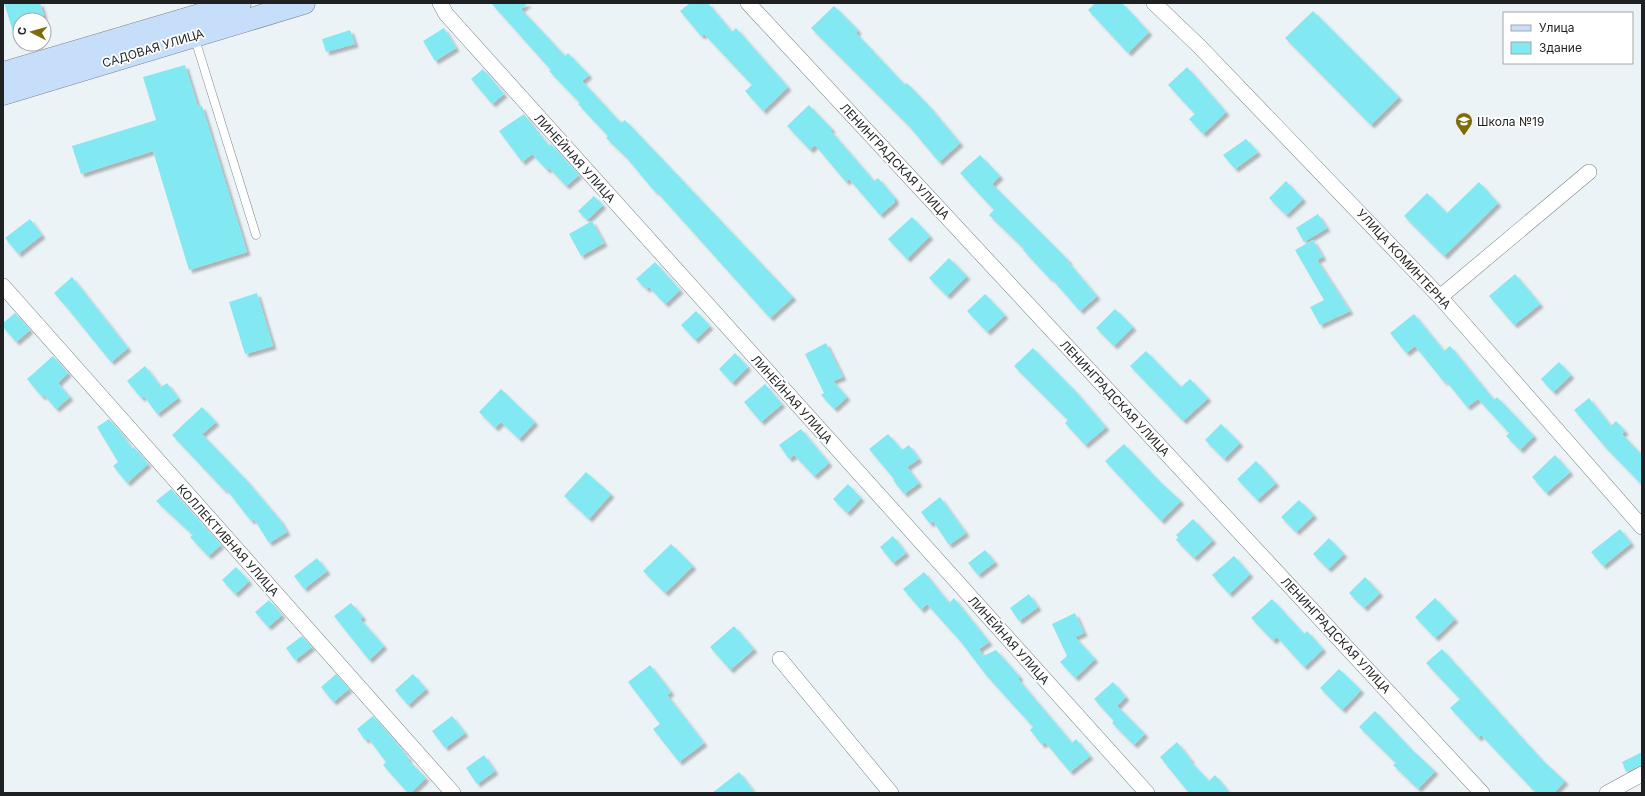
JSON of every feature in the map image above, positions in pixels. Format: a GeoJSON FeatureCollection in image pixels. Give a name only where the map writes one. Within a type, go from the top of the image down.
{"type":"FeatureCollection","features":[{"type":"Feature","properties":{"kind":"street","name":"САДОВАЯ УЛИЦА"},"geometry":{"type":"LineString","coordinates":[[3,73],[240,3]]}},
{"type":"Feature","properties":{"kind":"street","name":"САДОВАЯ УЛИЦА"},"geometry":{"type":"LineString","coordinates":[[3,94],[304,3]]}},
{"type":"Feature","properties":{"kind":"street","name":"ЛИНЕЙНАЯ УЛИЦА"},"geometry":{"type":"LineString","coordinates":[[440,3],[446,14],[1147,793]]}},
{"type":"Feature","properties":{"kind":"street","name":"ЛЕНИНГРАДСКАЯ УЛИЦА"},"geometry":{"type":"LineString","coordinates":[[748,3],[1482,793]]}},
{"type":"Feature","properties":{"kind":"street","name":"УЛИЦА КОМИНТЕРНА"},"geometry":{"type":"LineString","coordinates":[[1154,3],[1199,46],[1440,297],[1642,527]]}},
{"type":"Feature","properties":{"kind":"street"},"geometry":{"type":"LineString","coordinates":[[1440,297],[1589,172]]}},
{"type":"Feature","properties":{"kind":"street","name":"КОЛЛЕКТИВНАЯ УЛИЦА"},"geometry":{"type":"LineString","coordinates":[[3,286],[453,793]]}},
{"type":"Feature","properties":{"kind":"street"},"geometry":{"type":"LineString","coordinates":[[780,659],[891,793]]}},
{"type":"Feature","properties":{"kind":"street"},"geometry":{"type":"LineString","coordinates":[[1607,793],[1642,774]]}},
{"type":"Feature","properties":{"kind":"lane"},"geometry":{"type":"LineString","coordinates":[[193,36],[256,235]]}},
{"type":"Feature","properties":{"kind":"building"},"geometry":{"type":"Polygon","coordinates":[[[4,3],[40,3],[43,12],[12,12],[12,28],[4,3]]]}},
{"type":"Feature","properties":{"kind":"building"},"geometry":{"type":"Polygon","coordinates":[[[491,3],[528,3],[521,9],[565,56],[568,53],[589,75],[582,81],[621,123],[625,120],[793,297],[770,318],[656,191],[655,192],[626,157],[606,138],[608,136],[578,104],[580,103],[549,71],[551,70],[491,3]]]}},
{"type":"Feature","properties":{"kind":"building"},"geometry":{"type":"Polygon","coordinates":[[[690,3],[708,3],[732,32],[736,28],[788,87],[763,111],[745,91],[752,85],[704,34],[701,36],[680,11],[690,3]]]}},
{"type":"Feature","properties":{"kind":"building"},"geometry":{"type":"Polygon","coordinates":[[[1095,3],[1122,3],[1149,32],[1128,53],[1088,10],[1095,3]]]}},
{"type":"Feature","properties":{"kind":"building"},"geometry":{"type":"Polygon","coordinates":[[[834,6],[858,30],[856,33],[905,85],[907,83],[928,105],[960,143],[939,162],[908,125],[811,28],[834,6]]]}},
{"type":"Feature","properties":{"kind":"building"},"geometry":{"type":"Polygon","coordinates":[[[1313,11],[1399,97],[1371,125],[1285,38],[1313,11]]]}},
{"type":"Feature","properties":{"kind":"building"},"geometry":{"type":"Polygon","coordinates":[[[444,28],[456,48],[435,61],[423,41],[444,28]]]}},
{"type":"Feature","properties":{"kind":"building"},"geometry":{"type":"Polygon","coordinates":[[[350,30],[355,44],[326,52],[322,39],[350,30]]]}},
{"type":"Feature","properties":{"kind":"building"},"geometry":{"type":"Polygon","coordinates":[[[185,65],[198,107],[202,106],[247,252],[189,270],[153,151],[81,174],[72,146],[156,120],[143,77],[185,65]]]}},
{"type":"Feature","properties":{"kind":"building"},"geometry":{"type":"Polygon","coordinates":[[[1187,67],[1226,112],[1203,134],[1189,119],[1195,114],[1168,85],[1187,67]]]}},
{"type":"Feature","properties":{"kind":"building"},"geometry":{"type":"Polygon","coordinates":[[[483,69],[504,94],[492,104],[471,79],[483,69]]]}},
{"type":"Feature","properties":{"kind":"building"},"geometry":{"type":"Polygon","coordinates":[[[809,105],[832,129],[830,130],[874,181],[878,178],[895,198],[895,202],[880,215],[849,179],[846,182],[815,145],[810,150],[787,126],[809,105]]]}},
{"type":"Feature","properties":{"kind":"building"},"geometry":{"type":"Polygon","coordinates":[[[524,114],[549,146],[551,144],[579,175],[566,186],[549,168],[547,170],[532,154],[522,162],[499,131],[524,114]]]}},
{"type":"Feature","properties":{"kind":"building"},"geometry":{"type":"Polygon","coordinates":[[[1246,139],[1258,152],[1235,169],[1223,155],[1246,139]]]}},
{"type":"Feature","properties":{"kind":"building"},"geometry":{"type":"Polygon","coordinates":[[[980,155],[1000,176],[992,184],[1069,261],[1068,262],[1097,296],[1080,311],[1051,278],[1050,279],[1023,250],[1024,249],[989,215],[994,210],[960,173],[980,155]]]}},
{"type":"Feature","properties":{"kind":"building"},"geometry":{"type":"Polygon","coordinates":[[[1286,181],[1303,199],[1286,215],[1269,198],[1286,181]]]}},
{"type":"Feature","properties":{"kind":"building"},"geometry":{"type":"Polygon","coordinates":[[[1479,182],[1498,203],[1444,256],[1404,216],[1427,193],[1447,213],[1479,182]]]}},
{"type":"Feature","properties":{"kind":"building"},"geometry":{"type":"Polygon","coordinates":[[[594,196],[603,205],[587,220],[578,211],[594,196]]]}},
{"type":"Feature","properties":{"kind":"building"},"geometry":{"type":"Polygon","coordinates":[[[1318,214],[1327,228],[1304,242],[1296,228],[1318,214]]]}},
{"type":"Feature","properties":{"kind":"building"},"geometry":{"type":"Polygon","coordinates":[[[912,217],[930,236],[907,259],[888,239],[912,217]]]}},
{"type":"Feature","properties":{"kind":"building"},"geometry":{"type":"Polygon","coordinates":[[[30,219],[42,235],[18,254],[5,238],[30,219]]]}},
{"type":"Feature","properties":{"kind":"building"},"geometry":{"type":"Polygon","coordinates":[[[592,221],[604,243],[581,256],[569,234],[592,221]]]}},
{"type":"Feature","properties":{"kind":"building"},"geometry":{"type":"Polygon","coordinates":[[[1313,240],[1323,257],[1317,260],[1350,311],[1320,325],[1310,307],[1324,300],[1295,250],[1313,240]]]}},
{"type":"Feature","properties":{"kind":"building"},"geometry":{"type":"Polygon","coordinates":[[[949,258],[967,276],[947,296],[929,278],[949,258]]]}},
{"type":"Feature","properties":{"kind":"building"},"geometry":{"type":"Polygon","coordinates":[[[655,262],[680,290],[665,304],[649,287],[646,289],[636,279],[655,262]]]}},
{"type":"Feature","properties":{"kind":"building"},"geometry":{"type":"Polygon","coordinates":[[[1515,274],[1540,304],[1514,325],[1489,296],[1515,274]]]}},
{"type":"Feature","properties":{"kind":"building"},"geometry":{"type":"Polygon","coordinates":[[[72,277],[128,348],[111,362],[54,293],[72,277]]]}},
{"type":"Feature","properties":{"kind":"building"},"geometry":{"type":"Polygon","coordinates":[[[257,293],[273,346],[245,354],[229,302],[257,293]]]}},
{"type":"Feature","properties":{"kind":"building"},"geometry":{"type":"Polygon","coordinates":[[[985,294],[1005,315],[987,332],[967,311],[985,294]]]}},
{"type":"Feature","properties":{"kind":"building"},"geometry":{"type":"Polygon","coordinates":[[[1115,309],[1133,327],[1114,346],[1096,328],[1115,309]]]}},
{"type":"Feature","properties":{"kind":"building"},"geometry":{"type":"Polygon","coordinates":[[[696,311],[710,326],[695,340],[681,325],[696,311]]]}},
{"type":"Feature","properties":{"kind":"building"},"geometry":{"type":"Polygon","coordinates":[[[15,313],[30,330],[16,342],[3,327],[3,323],[15,313]]]}},
{"type":"Feature","properties":{"kind":"building"},"geometry":{"type":"Polygon","coordinates":[[[1414,314],[1444,351],[1450,346],[1494,400],[1497,397],[1534,436],[1520,450],[1506,436],[1509,433],[1478,399],[1467,407],[1446,381],[1444,382],[1415,346],[1406,353],[1390,333],[1414,314]]]}},
{"type":"Feature","properties":{"kind":"building"},"geometry":{"type":"Polygon","coordinates":[[[826,343],[843,377],[833,381],[847,397],[834,409],[821,395],[824,393],[805,354],[826,343]]]}},
{"type":"Feature","properties":{"kind":"building"},"geometry":{"type":"Polygon","coordinates":[[[1033,348],[1076,392],[1106,427],[1085,445],[1065,423],[1068,420],[1014,366],[1033,348]]]}},
{"type":"Feature","properties":{"kind":"building"},"geometry":{"type":"Polygon","coordinates":[[[1146,351],[1181,387],[1190,379],[1208,398],[1183,421],[1130,366],[1146,351]]]}},
{"type":"Feature","properties":{"kind":"building"},"geometry":{"type":"Polygon","coordinates":[[[735,353],[748,367],[732,383],[719,369],[735,353]]]}},
{"type":"Feature","properties":{"kind":"building"},"geometry":{"type":"Polygon","coordinates":[[[53,356],[68,373],[58,383],[70,397],[56,409],[44,395],[42,397],[27,379],[53,356]]]}},
{"type":"Feature","properties":{"kind":"building"},"geometry":{"type":"Polygon","coordinates":[[[1559,362],[1571,375],[1553,392],[1541,379],[1559,362]]]}},
{"type":"Feature","properties":{"kind":"building"},"geometry":{"type":"Polygon","coordinates":[[[145,366],[161,387],[167,383],[178,398],[157,414],[144,396],[141,398],[127,381],[145,366]]]}},
{"type":"Feature","properties":{"kind":"building"},"geometry":{"type":"Polygon","coordinates":[[[765,384],[782,404],[761,422],[744,402],[765,384]]]}},
{"type":"Feature","properties":{"kind":"building"},"geometry":{"type":"Polygon","coordinates":[[[501,389],[535,422],[519,439],[501,422],[495,428],[479,412],[501,389]]]}},
{"type":"Feature","properties":{"kind":"building"},"geometry":{"type":"Polygon","coordinates":[[[1589,398],[1611,426],[1616,421],[1625,431],[1622,434],[1642,455],[1642,485],[1606,448],[1574,410],[1589,398]]]}},
{"type":"Feature","properties":{"kind":"building"},"geometry":{"type":"Polygon","coordinates":[[[202,407],[216,422],[202,434],[247,481],[280,520],[287,532],[269,543],[254,519],[251,521],[226,489],[224,490],[172,435],[202,407]]]}},
{"type":"Feature","properties":{"kind":"building"},"geometry":{"type":"Polygon","coordinates":[[[109,419],[132,449],[134,447],[148,464],[127,483],[113,466],[118,462],[97,427],[109,419]]]}},
{"type":"Feature","properties":{"kind":"building"},"geometry":{"type":"Polygon","coordinates":[[[1221,424],[1240,443],[1224,459],[1205,440],[1221,424]]]}},
{"type":"Feature","properties":{"kind":"building"},"geometry":{"type":"Polygon","coordinates":[[[801,429],[829,463],[814,476],[794,455],[789,459],[779,445],[801,429]]]}},
{"type":"Feature","properties":{"kind":"building"},"geometry":{"type":"Polygon","coordinates":[[[888,434],[902,450],[909,445],[919,459],[907,467],[919,483],[904,494],[893,480],[894,479],[869,449],[888,434]]]}},
{"type":"Feature","properties":{"kind":"building"},"geometry":{"type":"Polygon","coordinates":[[[1124,444],[1159,481],[1181,501],[1161,521],[1105,461],[1124,444]]]}},
{"type":"Feature","properties":{"kind":"building"},"geometry":{"type":"Polygon","coordinates":[[[1555,455],[1570,472],[1546,493],[1532,477],[1555,455]]]}},
{"type":"Feature","properties":{"kind":"building"},"geometry":{"type":"Polygon","coordinates":[[[1256,461],[1276,483],[1257,500],[1237,479],[1256,461]]]}},
{"type":"Feature","properties":{"kind":"building"},"geometry":{"type":"Polygon","coordinates":[[[586,472],[611,494],[589,519],[564,496],[586,472]]]}},
{"type":"Feature","properties":{"kind":"building"},"geometry":{"type":"Polygon","coordinates":[[[848,484],[861,498],[847,513],[833,499],[848,484]]]}},
{"type":"Feature","properties":{"kind":"building"},"geometry":{"type":"Polygon","coordinates":[[[171,489],[221,545],[208,556],[190,537],[193,535],[156,501],[171,489]]]}},
{"type":"Feature","properties":{"kind":"building"},"geometry":{"type":"Polygon","coordinates":[[[940,497],[966,533],[949,545],[933,521],[930,524],[921,512],[940,497]]]}},
{"type":"Feature","properties":{"kind":"building"},"geometry":{"type":"Polygon","coordinates":[[[1299,500],[1314,515],[1296,532],[1281,517],[1299,500]]]}},
{"type":"Feature","properties":{"kind":"building"},"geometry":{"type":"Polygon","coordinates":[[[1193,519],[1213,540],[1194,558],[1176,540],[1178,537],[1176,535],[1193,519]]]}},
{"type":"Feature","properties":{"kind":"building"},"geometry":{"type":"Polygon","coordinates":[[[1620,529],[1631,543],[1603,566],[1591,552],[1620,529]]]}},
{"type":"Feature","properties":{"kind":"building"},"geometry":{"type":"Polygon","coordinates":[[[893,536],[906,553],[893,563],[880,547],[893,536]]]}},
{"type":"Feature","properties":{"kind":"building"},"geometry":{"type":"Polygon","coordinates":[[[1329,538],[1344,554],[1328,569],[1313,554],[1329,538]]]}},
{"type":"Feature","properties":{"kind":"building"},"geometry":{"type":"Polygon","coordinates":[[[671,544],[693,566],[665,593],[643,571],[671,544]]]}},
{"type":"Feature","properties":{"kind":"building"},"geometry":{"type":"Polygon","coordinates":[[[985,550],[995,562],[978,575],[968,563],[985,550]]]}},
{"type":"Feature","properties":{"kind":"building"},"geometry":{"type":"Polygon","coordinates":[[[1234,556],[1250,574],[1229,594],[1212,575],[1234,556]]]}},
{"type":"Feature","properties":{"kind":"building"},"geometry":{"type":"Polygon","coordinates":[[[317,558],[327,571],[304,589],[294,576],[317,558]]]}},
{"type":"Feature","properties":{"kind":"building"},"geometry":{"type":"Polygon","coordinates":[[[236,567],[249,581],[235,594],[222,580],[236,567]]]}},
{"type":"Feature","properties":{"kind":"building"},"geometry":{"type":"Polygon","coordinates":[[[924,572],[949,603],[954,598],[989,642],[979,649],[983,656],[996,650],[1020,677],[1018,679],[1072,743],[1076,739],[1090,756],[1070,772],[1045,742],[1042,745],[1030,730],[1033,727],[986,675],[961,642],[927,604],[921,610],[903,589],[924,572]]]}},
{"type":"Feature","properties":{"kind":"building"},"geometry":{"type":"Polygon","coordinates":[[[1365,577],[1380,593],[1364,608],[1349,593],[1365,577]]]}},
{"type":"Feature","properties":{"kind":"building"},"geometry":{"type":"Polygon","coordinates":[[[1029,594],[1038,607],[1019,621],[1010,608],[1029,594]]]}},
{"type":"Feature","properties":{"kind":"building"},"geometry":{"type":"Polygon","coordinates":[[[1435,598],[1455,619],[1435,638],[1415,617],[1435,598]]]}},
{"type":"Feature","properties":{"kind":"building"},"geometry":{"type":"Polygon","coordinates":[[[1272,599],[1304,634],[1307,631],[1323,649],[1304,667],[1277,637],[1273,641],[1251,618],[1272,599]]]}},
{"type":"Feature","properties":{"kind":"building"},"geometry":{"type":"Polygon","coordinates":[[[269,600],[282,615],[268,627],[255,612],[269,600]]]}},
{"type":"Feature","properties":{"kind":"building"},"geometry":{"type":"Polygon","coordinates":[[[351,603],[363,617],[360,619],[384,646],[369,660],[334,616],[351,603]]]}},
{"type":"Feature","properties":{"kind":"building"},"geometry":{"type":"Polygon","coordinates":[[[1075,613],[1084,633],[1075,637],[1095,659],[1075,678],[1060,662],[1067,656],[1052,624],[1075,613]]]}},
{"type":"Feature","properties":{"kind":"building"},"geometry":{"type":"Polygon","coordinates":[[[734,626],[754,649],[730,670],[710,647],[734,626]]]}},
{"type":"Feature","properties":{"kind":"building"},"geometry":{"type":"Polygon","coordinates":[[[302,636],[312,647],[295,660],[286,648],[302,636]]]}},
{"type":"Feature","properties":{"kind":"building"},"geometry":{"type":"Polygon","coordinates":[[[1442,649],[1541,759],[1565,781],[1554,793],[1536,793],[1481,735],[1478,738],[1450,708],[1460,699],[1426,663],[1442,649]]]}},
{"type":"Feature","properties":{"kind":"building"},"geometry":{"type":"Polygon","coordinates":[[[650,665],[671,692],[667,695],[704,743],[679,762],[653,729],[660,724],[628,682],[650,665]]]}},
{"type":"Feature","properties":{"kind":"building"},"geometry":{"type":"Polygon","coordinates":[[[1339,669],[1361,690],[1342,710],[1320,688],[1339,669]]]}},
{"type":"Feature","properties":{"kind":"building"},"geometry":{"type":"Polygon","coordinates":[[[336,674],[349,689],[333,702],[321,687],[336,674]]]}},
{"type":"Feature","properties":{"kind":"building"},"geometry":{"type":"Polygon","coordinates":[[[413,674],[426,689],[408,705],[395,690],[413,674]]]}},
{"type":"Feature","properties":{"kind":"building"},"geometry":{"type":"Polygon","coordinates":[[[1113,682],[1126,697],[1117,706],[1145,734],[1134,745],[1112,723],[1114,721],[1094,699],[1113,682]]]}},
{"type":"Feature","properties":{"kind":"building"},"geometry":{"type":"Polygon","coordinates":[[[1375,711],[1410,748],[1435,771],[1418,789],[1393,765],[1396,763],[1359,727],[1375,711]]]}},
{"type":"Feature","properties":{"kind":"building"},"geometry":{"type":"Polygon","coordinates":[[[373,716],[396,742],[409,759],[408,760],[426,778],[411,793],[408,793],[383,765],[386,762],[368,738],[365,740],[357,729],[373,716]]]}},
{"type":"Feature","properties":{"kind":"building"},"geometry":{"type":"Polygon","coordinates":[[[452,716],[465,733],[445,748],[432,731],[452,716]]]}},
{"type":"Feature","properties":{"kind":"building"},"geometry":{"type":"Polygon","coordinates":[[[1177,742],[1191,760],[1190,761],[1209,781],[1215,775],[1230,793],[1189,793],[1160,757],[1177,742]]]}},
{"type":"Feature","properties":{"kind":"building"},"geometry":{"type":"Polygon","coordinates":[[[1642,752],[1642,765],[1626,772],[1622,762],[1642,752]]]}},
{"type":"Feature","properties":{"kind":"building"},"geometry":{"type":"Polygon","coordinates":[[[484,755],[495,771],[477,784],[466,768],[484,755]]]}},
{"type":"Feature","properties":{"kind":"building"},"geometry":{"type":"Polygon","coordinates":[[[739,772],[755,793],[712,793],[739,772]]]}},
{"type":"Feature","properties":{"kind":"place","name":"Школа №19"},"geometry":{"type":"Point","coordinates":[1464,136]}}]}
